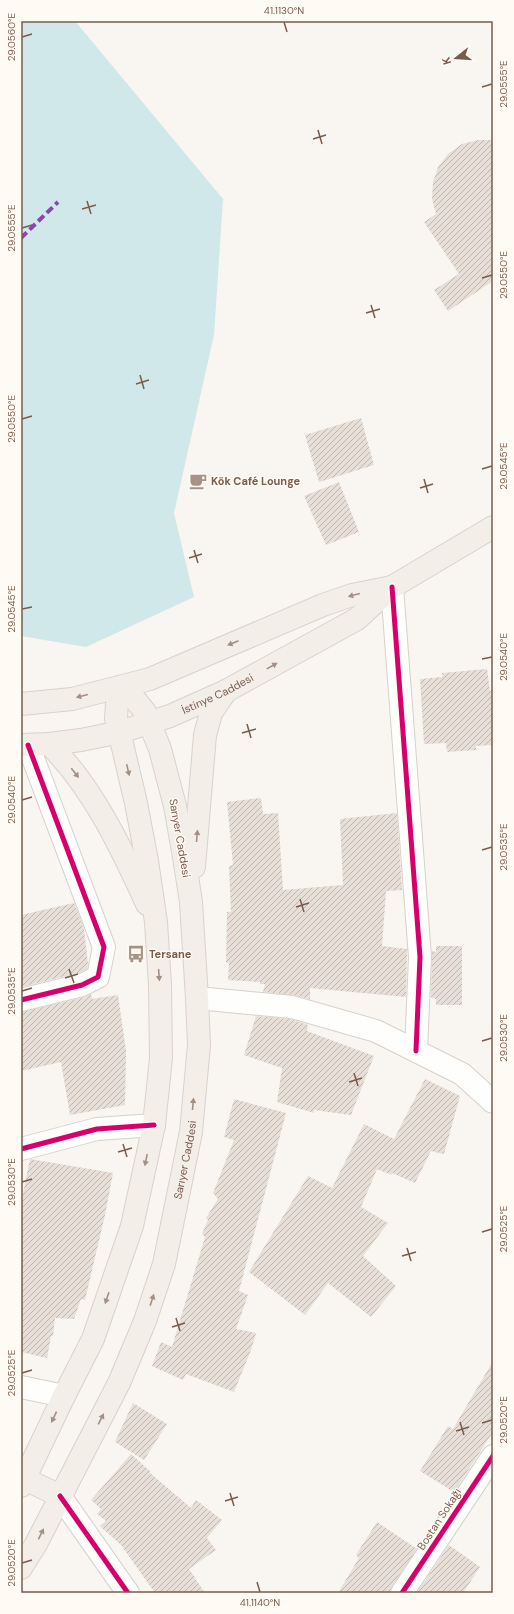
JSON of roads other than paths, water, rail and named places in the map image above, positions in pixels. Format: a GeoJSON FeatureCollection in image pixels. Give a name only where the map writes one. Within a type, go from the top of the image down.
{"type":"FeatureCollection","features":[{"type":"Feature","properties":{"kind":"main road","name":"İstinye Caddesi"},"geometry":{"type":"LineString","coordinates":[[33,744],[81,740],[120,732],[170,716],[226,691],[358,619],[392,587],[493,527]]}},
{"type":"Feature","properties":{"kind":"main road","name":"İstinye Caddesi"},"geometry":{"type":"LineString","coordinates":[[21,704],[72,699],[150,679],[322,605],[352,595],[392,587]]}},
{"type":"Feature","properties":{"kind":"main road","name":"Sarıyer Caddesi"},"geometry":{"type":"LineString","coordinates":[[21,1568],[36,1544],[119,1383],[145,1321],[164,1264],[191,1132],[199,1045],[191,902],[175,806],[160,749],[145,712],[133,697],[120,687]]}},
{"type":"Feature","properties":{"kind":"main road"},"geometry":{"type":"LineString","coordinates":[[60,1496],[23,1483],[93,1339],[132,1226],[154,1125],[161,1058],[160,985],[156,922],[146,854],[136,803],[116,718],[120,687]]}},
{"type":"Feature","properties":{"kind":"main road"},"geometry":{"type":"LineString","coordinates":[[191,902],[205,735],[211,713],[226,691]]}},
{"type":"Feature","properties":{"kind":"main road"},"geometry":{"type":"LineString","coordinates":[[33,744],[79,777],[100,811],[156,922]]}},
{"type":"Feature","properties":{"kind":"street"},"geometry":{"type":"LineString","coordinates":[[392,587],[420,957],[416,1051]]}},
{"type":"Feature","properties":{"kind":"street"},"geometry":{"type":"LineString","coordinates":[[21,1000],[82,984],[98,977],[104,947],[33,744]]}},
{"type":"Feature","properties":{"kind":"street"},"geometry":{"type":"LineString","coordinates":[[197,998],[292,1007],[376,1031],[462,1074],[493,1102]]}},
{"type":"Feature","properties":{"kind":"street"},"geometry":{"type":"LineString","coordinates":[[21,1148],[97,1129],[154,1125]]}},
{"type":"Feature","properties":{"kind":"street"},"geometry":{"type":"LineString","coordinates":[[21,1387],[64,1396]]}},
{"type":"Feature","properties":{"kind":"street","name":"Bostan Sokağı"},"geometry":{"type":"LineString","coordinates":[[402,1593],[493,1456]]}},
{"type":"Feature","properties":{"kind":"street"},"geometry":{"type":"LineString","coordinates":[[60,1496],[128,1593]]}},
{"type":"Feature","properties":{"kind":"water"},"geometry":{"type":"Polygon","coordinates":[[[21,21],[75,21],[223,199],[214,335],[174,513],[194,597],[86,647],[21,636],[21,21]]]}},
{"type":"Feature","properties":{"kind":"place","name":"Kök Café Lounge"},"geometry":{"type":"Point","coordinates":[198,481]}},
{"type":"Feature","properties":{"kind":"place","name":"Tersane"},"geometry":{"type":"Point","coordinates":[136,954]}}]}
